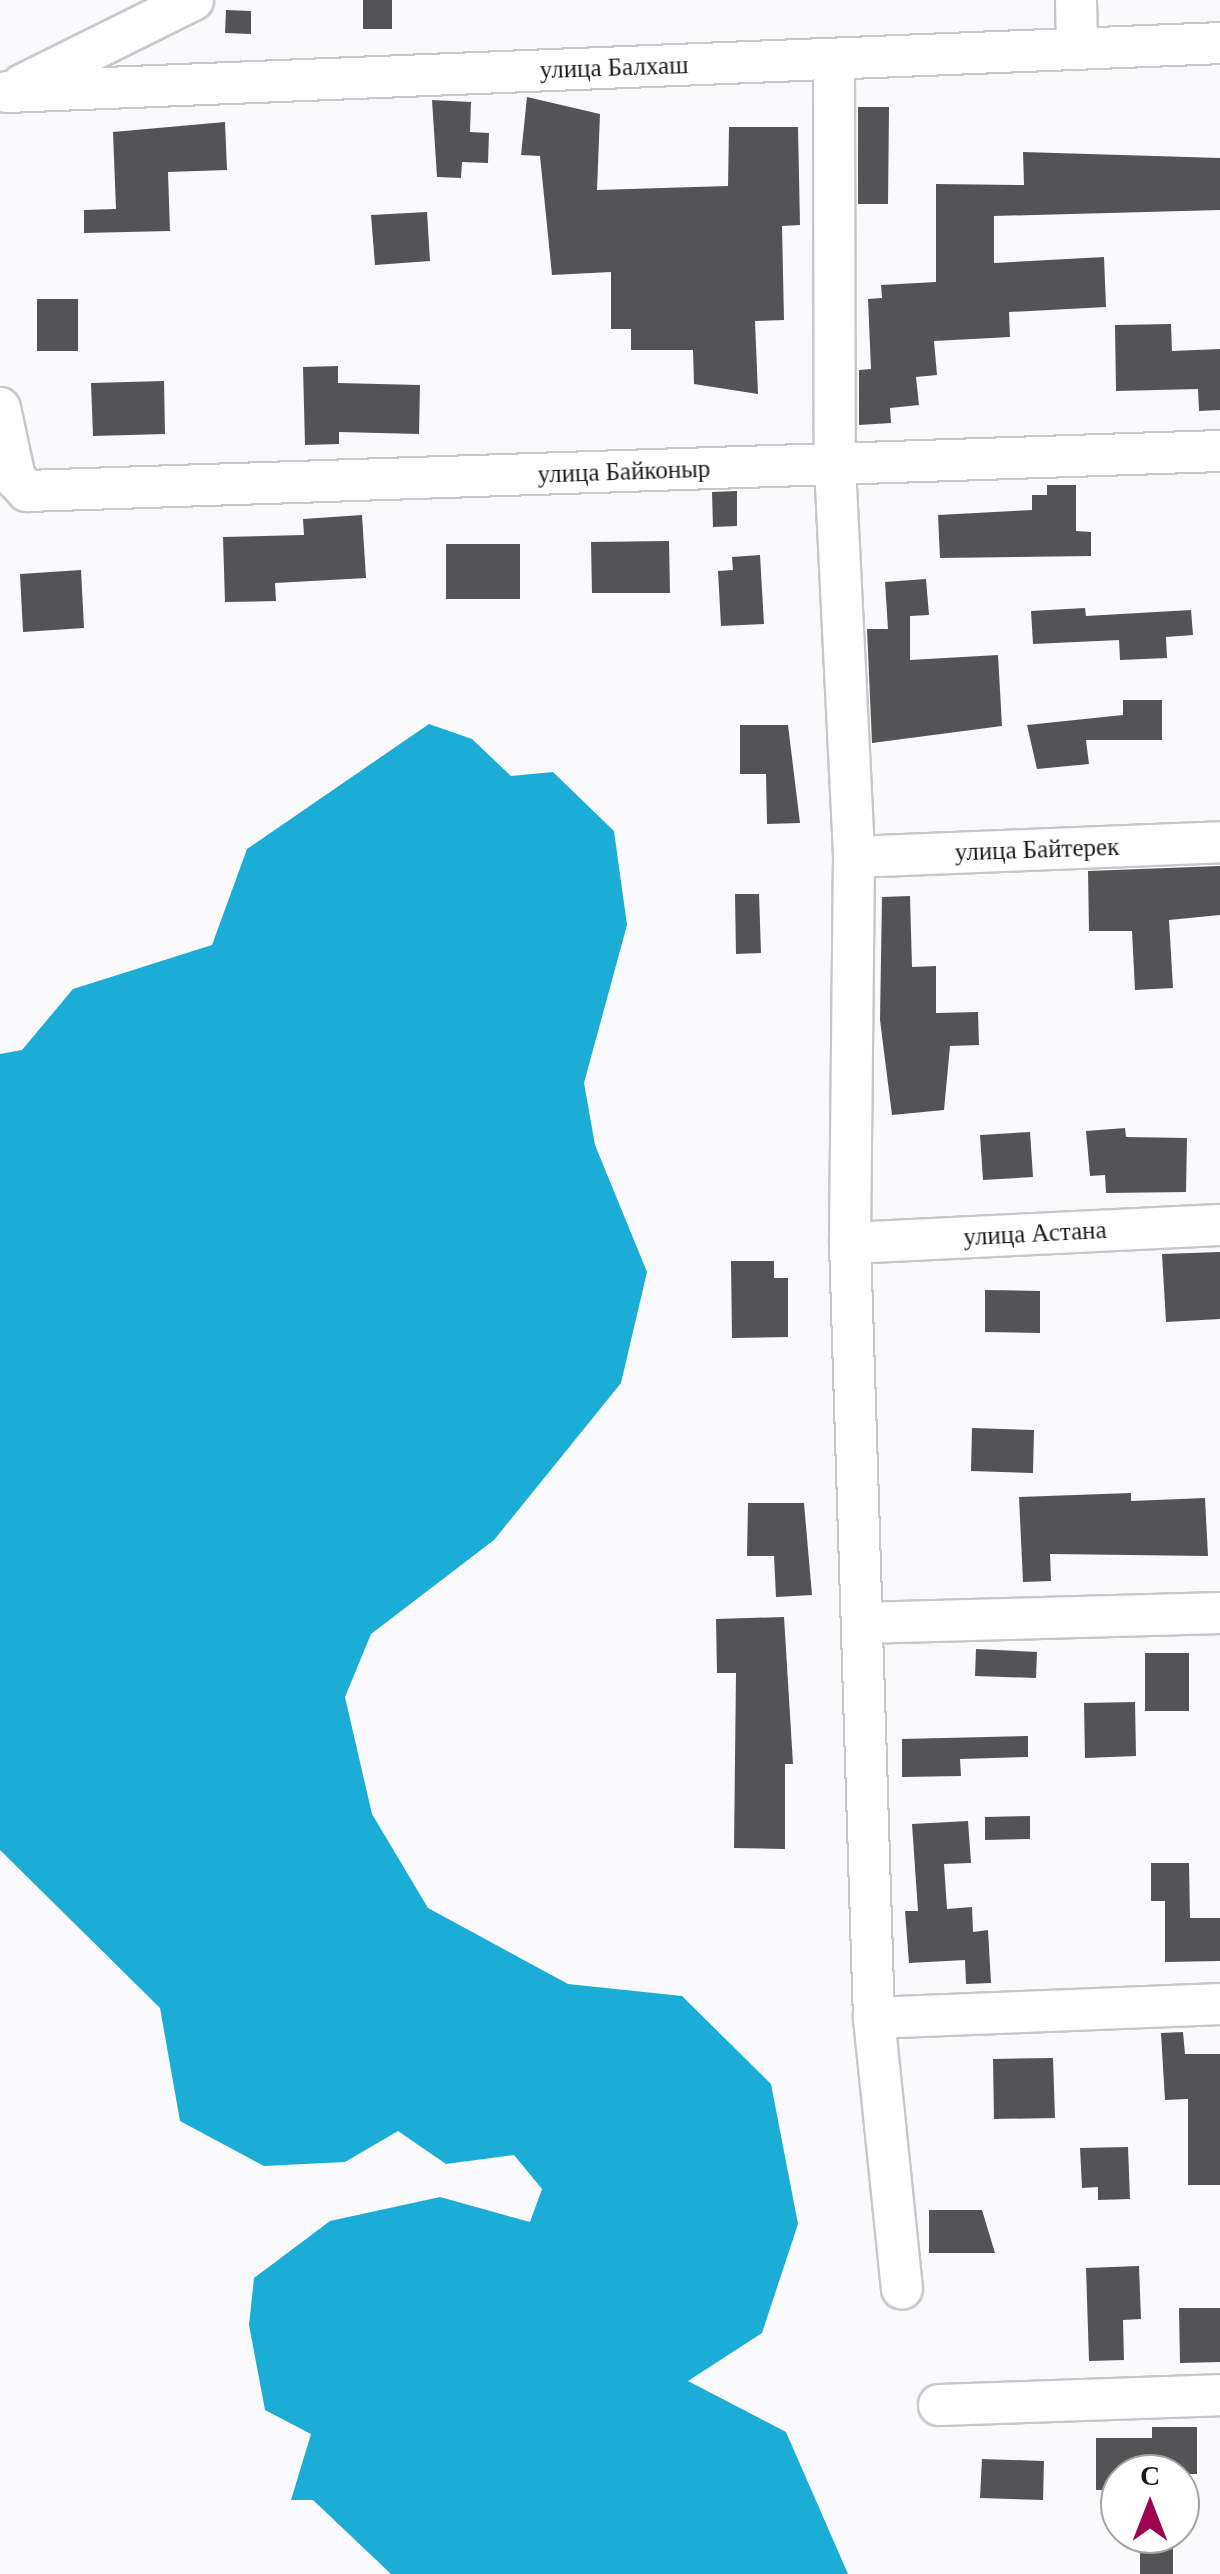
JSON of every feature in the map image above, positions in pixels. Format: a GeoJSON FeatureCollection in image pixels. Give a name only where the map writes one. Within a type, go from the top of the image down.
{"type":"FeatureCollection","features":[{"type":"Feature","properties":{"kind":"street"},"geometry":{"type":"LineString","coordinates":[[4,94],[193,0]]}},
{"type":"Feature","properties":{"kind":"street"},"geometry":{"type":"LineString","coordinates":[[1076,0],[1077,49]]}},
{"type":"Feature","properties":{"kind":"street","name":"улица Балхаш"},"geometry":{"type":"LineString","coordinates":[[4,94],[1220,43]]}},
{"type":"Feature","properties":{"kind":"street"},"geometry":{"type":"LineString","coordinates":[[834,59],[835,465],[854,857],[850,1243],[865,1624],[874,2018],[902,2288]]}},
{"type":"Feature","properties":{"kind":"street","name":"улица Байконыр"},"geometry":{"type":"LineString","coordinates":[[0,408],[15,478],[28,491],[1220,451]]}},
{"type":"Feature","properties":{"kind":"street","name":"улица Байтерек"},"geometry":{"type":"LineString","coordinates":[[854,857],[1220,842]]}},
{"type":"Feature","properties":{"kind":"street","name":"улица Астана"},"geometry":{"type":"LineString","coordinates":[[850,1243],[1220,1225]]}},
{"type":"Feature","properties":{"kind":"street"},"geometry":{"type":"LineString","coordinates":[[865,1624],[1220,1613]]}},
{"type":"Feature","properties":{"kind":"street"},"geometry":{"type":"LineString","coordinates":[[874,2018],[1220,2004]]}},
{"type":"Feature","properties":{"kind":"street"},"geometry":{"type":"LineString","coordinates":[[939,2406],[1220,2395]]}},
{"type":"Feature","properties":{"kind":"water"},"geometry":{"type":"Polygon","coordinates":[[[429,724],[472,739],[511,776],[553,772],[614,831],[627,925],[584,1083],[595,1145],[647,1272],[621,1383],[494,1540],[371,1634],[345,1697],[372,1814],[428,1908],[568,1984],[682,1996],[771,2084],[798,2224],[762,2333],[688,2381],[786,2432],[848,2574],[391,2574],[313,2500],[291,2500],[311,2434],[265,2410],[249,2325],[254,2278],[330,2221],[440,2197],[530,2222],[542,2189],[514,2155],[446,2164],[398,2131],[345,2162],[264,2166],[180,2121],[160,2008],[0,1850],[0,1054],[22,1050],[73,989],[212,945],[247,849],[429,724]]]}},
{"type":"Feature","properties":{"kind":"building"},"geometry":{"type":"Polygon","coordinates":[[[363,0],[392,0],[392,29],[363,29],[363,0]]]}},
{"type":"Feature","properties":{"kind":"building"},"geometry":{"type":"Polygon","coordinates":[[[226,10],[251,11],[251,34],[225,33],[226,10]]]}},
{"type":"Feature","properties":{"kind":"building"},"geometry":{"type":"Polygon","coordinates":[[[527,97],[600,114],[597,190],[728,186],[729,127],[798,127],[800,225],[782,226],[784,320],[755,321],[758,394],[694,384],[693,350],[631,350],[631,329],[611,329],[611,272],[552,275],[540,156],[521,155],[527,97]]]}},
{"type":"Feature","properties":{"kind":"building"},"geometry":{"type":"Polygon","coordinates":[[[432,100],[471,102],[470,132],[489,133],[488,163],[462,162],[461,178],[437,177],[432,100]]]}},
{"type":"Feature","properties":{"kind":"building"},"geometry":{"type":"Polygon","coordinates":[[[858,107],[889,107],[888,204],[858,204],[858,107]]]}},
{"type":"Feature","properties":{"kind":"building"},"geometry":{"type":"Polygon","coordinates":[[[225,122],[227,170],[168,172],[170,231],[84,233],[84,210],[116,209],[113,132],[225,122]]]}},
{"type":"Feature","properties":{"kind":"building"},"geometry":{"type":"Polygon","coordinates":[[[1023,152],[1220,158],[1220,210],[994,216],[994,263],[1104,257],[1106,307],[1009,312],[1010,337],[934,341],[937,375],[916,377],[919,405],[890,408],[891,423],[859,425],[859,370],[871,369],[868,299],[882,298],[881,285],[936,282],[936,184],[1024,185],[1023,152]]]}},
{"type":"Feature","properties":{"kind":"building"},"geometry":{"type":"Polygon","coordinates":[[[427,212],[430,261],[375,265],[371,215],[427,212]]]}},
{"type":"Feature","properties":{"kind":"building"},"geometry":{"type":"Polygon","coordinates":[[[37,299],[78,299],[78,351],[37,351],[37,299]]]}},
{"type":"Feature","properties":{"kind":"building"},"geometry":{"type":"Polygon","coordinates":[[[1171,324],[1172,351],[1220,349],[1220,410],[1199,411],[1198,389],[1116,391],[1115,325],[1171,324]]]}},
{"type":"Feature","properties":{"kind":"building"},"geometry":{"type":"Polygon","coordinates":[[[338,366],[338,383],[420,385],[419,434],[339,432],[339,444],[305,445],[303,367],[338,366]]]}},
{"type":"Feature","properties":{"kind":"building"},"geometry":{"type":"Polygon","coordinates":[[[164,381],[165,434],[93,436],[91,383],[164,381]]]}},
{"type":"Feature","properties":{"kind":"building"},"geometry":{"type":"Polygon","coordinates":[[[1047,485],[1076,485],[1076,531],[1091,532],[1091,556],[940,558],[938,515],[1032,510],[1032,495],[1047,495],[1047,485]]]}},
{"type":"Feature","properties":{"kind":"building"},"geometry":{"type":"Polygon","coordinates":[[[737,491],[737,526],[713,527],[712,492],[737,491]]]}},
{"type":"Feature","properties":{"kind":"building"},"geometry":{"type":"Polygon","coordinates":[[[362,515],[366,578],[275,583],[276,601],[225,602],[223,537],[304,535],[303,519],[362,515]]]}},
{"type":"Feature","properties":{"kind":"building"},"geometry":{"type":"Polygon","coordinates":[[[669,541],[670,593],[592,593],[591,542],[669,541]]]}},
{"type":"Feature","properties":{"kind":"building"},"geometry":{"type":"Polygon","coordinates":[[[446,544],[520,544],[520,599],[446,599],[446,544]]]}},
{"type":"Feature","properties":{"kind":"building"},"geometry":{"type":"Polygon","coordinates":[[[760,555],[764,624],[721,626],[718,571],[733,570],[732,557],[760,555]]]}},
{"type":"Feature","properties":{"kind":"building"},"geometry":{"type":"Polygon","coordinates":[[[81,570],[84,628],[23,632],[20,574],[81,570]]]}},
{"type":"Feature","properties":{"kind":"building"},"geometry":{"type":"Polygon","coordinates":[[[926,579],[929,615],[910,616],[910,660],[998,655],[1002,726],[872,743],[867,629],[888,629],[885,582],[926,579]]]}},
{"type":"Feature","properties":{"kind":"building"},"geometry":{"type":"Polygon","coordinates":[[[1085,608],[1086,616],[1191,610],[1193,635],[1166,637],[1167,658],[1120,660],[1119,640],[1033,644],[1031,611],[1085,608]]]}},
{"type":"Feature","properties":{"kind":"building"},"geometry":{"type":"Polygon","coordinates":[[[1123,700],[1162,700],[1162,740],[1086,740],[1089,764],[1037,769],[1027,725],[1123,715],[1123,700]]]}},
{"type":"Feature","properties":{"kind":"building"},"geometry":{"type":"Polygon","coordinates":[[[740,725],[788,725],[800,823],[767,824],[766,774],[740,774],[740,725]]]}},
{"type":"Feature","properties":{"kind":"building"},"geometry":{"type":"Polygon","coordinates":[[[1220,866],[1220,915],[1169,920],[1173,988],[1135,990],[1132,931],[1089,931],[1088,871],[1220,866]]]}},
{"type":"Feature","properties":{"kind":"building"},"geometry":{"type":"Polygon","coordinates":[[[735,894],[759,894],[761,953],[736,954],[735,894]]]}},
{"type":"Feature","properties":{"kind":"building"},"geometry":{"type":"Polygon","coordinates":[[[910,896],[912,967],[936,966],[936,1013],[978,1012],[979,1045],[950,1046],[944,1110],[892,1115],[880,1020],[882,897],[910,896]]]}},
{"type":"Feature","properties":{"kind":"building"},"geometry":{"type":"Polygon","coordinates":[[[1125,1128],[1126,1137],[1187,1138],[1186,1192],[1106,1193],[1105,1175],[1090,1176],[1086,1131],[1125,1128]]]}},
{"type":"Feature","properties":{"kind":"building"},"geometry":{"type":"Polygon","coordinates":[[[1030,1132],[1033,1177],[983,1180],[980,1135],[1030,1132]]]}},
{"type":"Feature","properties":{"kind":"building"},"geometry":{"type":"Polygon","coordinates":[[[1220,1252],[1220,1319],[1166,1322],[1162,1254],[1220,1252]]]}},
{"type":"Feature","properties":{"kind":"building"},"geometry":{"type":"Polygon","coordinates":[[[731,1261],[774,1261],[774,1278],[788,1278],[788,1337],[732,1338],[731,1261]]]}},
{"type":"Feature","properties":{"kind":"building"},"geometry":{"type":"Polygon","coordinates":[[[985,1290],[1040,1291],[1040,1333],[985,1332],[985,1290]]]}},
{"type":"Feature","properties":{"kind":"building"},"geometry":{"type":"Polygon","coordinates":[[[972,1428],[1034,1430],[1033,1473],[971,1471],[972,1428]]]}},
{"type":"Feature","properties":{"kind":"building"},"geometry":{"type":"Polygon","coordinates":[[[1131,1493],[1131,1501],[1205,1498],[1208,1556],[1050,1554],[1051,1581],[1023,1582],[1019,1497],[1131,1493]]]}},
{"type":"Feature","properties":{"kind":"building"},"geometry":{"type":"Polygon","coordinates":[[[748,1503],[804,1503],[812,1595],[776,1597],[774,1556],[747,1556],[748,1503]]]}},
{"type":"Feature","properties":{"kind":"building"},"geometry":{"type":"Polygon","coordinates":[[[784,1617],[793,1764],[785,1764],[785,1849],[734,1848],[736,1673],[717,1673],[716,1619],[784,1617]]]}},
{"type":"Feature","properties":{"kind":"building"},"geometry":{"type":"Polygon","coordinates":[[[976,1649],[1037,1652],[1036,1678],[975,1676],[976,1649]]]}},
{"type":"Feature","properties":{"kind":"building"},"geometry":{"type":"Polygon","coordinates":[[[1145,1653],[1189,1653],[1189,1711],[1145,1711],[1145,1653]]]}},
{"type":"Feature","properties":{"kind":"building"},"geometry":{"type":"Polygon","coordinates":[[[1135,1702],[1136,1756],[1085,1758],[1084,1703],[1135,1702]]]}},
{"type":"Feature","properties":{"kind":"building"},"geometry":{"type":"Polygon","coordinates":[[[1028,1736],[1028,1757],[960,1759],[961,1776],[902,1777],[902,1739],[1028,1736]]]}},
{"type":"Feature","properties":{"kind":"building"},"geometry":{"type":"Polygon","coordinates":[[[1030,1816],[1030,1839],[985,1840],[985,1817],[1030,1816]]]}},
{"type":"Feature","properties":{"kind":"building"},"geometry":{"type":"Polygon","coordinates":[[[968,1821],[971,1863],[944,1864],[947,1909],[972,1907],[973,1932],[988,1930],[991,1983],[966,1984],[965,1960],[909,1963],[905,1911],[918,1911],[912,1824],[968,1821]]]}},
{"type":"Feature","properties":{"kind":"building"},"geometry":{"type":"Polygon","coordinates":[[[1151,1863],[1189,1863],[1190,1918],[1220,1918],[1220,1961],[1165,1962],[1165,1901],[1151,1901],[1151,1863]]]}},
{"type":"Feature","properties":{"kind":"building"},"geometry":{"type":"Polygon","coordinates":[[[1183,2032],[1185,2054],[1220,2054],[1220,2185],[1188,2185],[1188,2099],[1165,2100],[1161,2033],[1183,2032]]]}},
{"type":"Feature","properties":{"kind":"building"},"geometry":{"type":"Polygon","coordinates":[[[1053,2058],[1055,2118],[994,2119],[993,2059],[1053,2058]]]}},
{"type":"Feature","properties":{"kind":"building"},"geometry":{"type":"Polygon","coordinates":[[[1128,2147],[1130,2199],[1098,2200],[1098,2187],[1082,2188],[1080,2148],[1128,2147]]]}},
{"type":"Feature","properties":{"kind":"building"},"geometry":{"type":"Polygon","coordinates":[[[929,2210],[982,2210],[995,2253],[929,2253],[929,2210]]]}},
{"type":"Feature","properties":{"kind":"building"},"geometry":{"type":"Polygon","coordinates":[[[1139,2266],[1141,2319],[1123,2320],[1124,2360],[1089,2361],[1086,2268],[1139,2266]]]}},
{"type":"Feature","properties":{"kind":"building"},"geometry":{"type":"Polygon","coordinates":[[[1179,2308],[1220,2308],[1220,2362],[1180,2363],[1179,2308]]]}},
{"type":"Feature","properties":{"kind":"building"},"geometry":{"type":"Polygon","coordinates":[[[1152,2427],[1197,2427],[1197,2454],[1100,2454],[1100,2490],[1096,2490],[1096,2438],[1152,2438],[1152,2427]]]}},
{"type":"Feature","properties":{"kind":"building"},"geometry":{"type":"Polygon","coordinates":[[[982,2459],[1044,2461],[1043,2500],[980,2498],[982,2459]]]}},
{"type":"Feature","properties":{"kind":"building"},"geometry":{"type":"Polygon","coordinates":[[[1140,2554],[1173,2554],[1173,2574],[1140,2574],[1140,2554]]]}}]}
